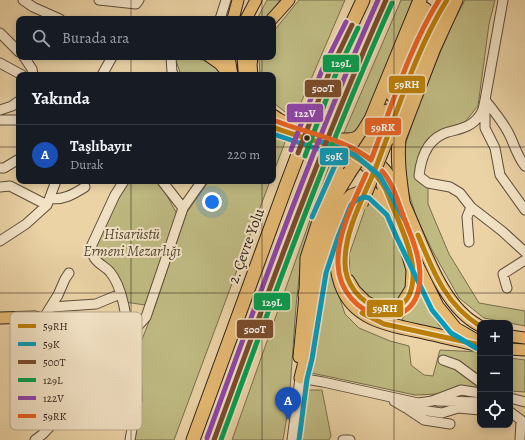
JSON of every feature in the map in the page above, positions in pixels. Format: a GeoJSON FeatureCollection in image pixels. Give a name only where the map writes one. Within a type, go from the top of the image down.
{"type":"FeatureCollection","features":[{"type":"Feature","properties":{"kind":"highway"},"geometry":{"type":"LineString","coordinates":[[329,73],[360,0]]}},
{"type":"Feature","properties":{"kind":"highway","name":"2. Çevre Yolu"},"geometry":{"type":"LineString","coordinates":[[193,440],[329,73],[363,0]]}},
{"type":"Feature","properties":{"kind":"highway"},"geometry":{"type":"LineString","coordinates":[[214,440],[310,177],[355,68],[386,0]]}},
{"type":"Feature","properties":{"kind":"highway"},"geometry":{"type":"LineString","coordinates":[[355,68],[391,0]]}},
{"type":"Feature","properties":{"kind":"highway"},"geometry":{"type":"LineString","coordinates":[[339,144],[356,139],[363,132],[371,119],[420,0]]}},
{"type":"Feature","properties":{"kind":"highway"},"geometry":{"type":"LineString","coordinates":[[403,235],[413,270],[412,289],[402,305],[390,309],[380,310],[365,302],[354,291],[347,279],[345,262],[347,243],[387,111],[428,0]]}},
{"type":"Feature","properties":{"kind":"highway"},"geometry":{"type":"LineString","coordinates":[[304,294],[314,258],[336,195],[349,173],[379,139],[420,50],[447,0]]}},
{"type":"Feature","properties":{"kind":"highway"},"geometry":{"type":"LineString","coordinates":[[403,202],[398,166],[400,139],[434,48],[456,0]]}},
{"type":"Feature","properties":{"kind":"highway"},"geometry":{"type":"LineString","coordinates":[[358,203],[346,225],[337,256],[339,277],[343,290],[348,298],[361,312],[384,324],[477,342]]}},
{"type":"Feature","properties":{"kind":"main road"},"geometry":{"type":"LineString","coordinates":[[248,16],[256,0]]}},
{"type":"Feature","properties":{"kind":"main road"},"geometry":{"type":"LineString","coordinates":[[255,16],[263,0]]}},
{"type":"Feature","properties":{"kind":"main road"},"geometry":{"type":"LineString","coordinates":[[274,16],[286,2]]}},
{"type":"Feature","properties":{"kind":"main road"},"geometry":{"type":"LineString","coordinates":[[233,16],[237,4]]}},
{"type":"Feature","properties":{"kind":"main road"},"geometry":{"type":"LineString","coordinates":[[214,60],[227,72]]}},
{"type":"Feature","properties":{"kind":"main road"},"geometry":{"type":"LineString","coordinates":[[229,60],[230,72]]}},
{"type":"Feature","properties":{"kind":"main road"},"geometry":{"type":"LineString","coordinates":[[236,60],[238,72]]}},
{"type":"Feature","properties":{"kind":"main road"},"geometry":{"type":"LineString","coordinates":[[243,60],[245,72]]}},
{"type":"Feature","properties":{"kind":"main road"},"geometry":{"type":"LineString","coordinates":[[252,60],[252,72]]}},
{"type":"Feature","properties":{"kind":"main road"},"geometry":{"type":"LineString","coordinates":[[276,116],[290,128],[276,127]]}},
{"type":"Feature","properties":{"kind":"main road"},"geometry":{"type":"LineString","coordinates":[[339,144],[359,149],[385,170],[403,202],[434,272],[449,299],[465,316],[477,324]]}},
{"type":"Feature","properties":{"kind":"main road"},"geometry":{"type":"LineString","coordinates":[[339,144],[379,178],[403,235],[438,306],[456,328],[477,341]]}},
{"type":"Feature","properties":{"kind":"main road"},"geometry":{"type":"LineString","coordinates":[[300,378],[299,360],[306,258],[319,218],[343,164],[339,144]]}},
{"type":"Feature","properties":{"kind":"main road"},"geometry":{"type":"LineString","coordinates":[[300,378],[305,358],[319,271],[331,234],[345,201],[351,195],[364,190],[372,192],[393,211]]}},
{"type":"Feature","properties":{"kind":"main road"},"geometry":{"type":"LineString","coordinates":[[0,318],[10,318]]}},
{"type":"Feature","properties":{"kind":"main road"},"geometry":{"type":"LineString","coordinates":[[513,336],[525,338]]}},
{"type":"Feature","properties":{"kind":"main road"},"geometry":{"type":"LineString","coordinates":[[513,349],[525,350]]}},
{"type":"Feature","properties":{"kind":"street"},"geometry":{"type":"LineString","coordinates":[[23,0],[33,7],[53,16]]}},
{"type":"Feature","properties":{"kind":"street"},"geometry":{"type":"LineString","coordinates":[[99,0],[136,4],[139,0]]}},
{"type":"Feature","properties":{"kind":"street"},"geometry":{"type":"LineString","coordinates":[[221,16],[226,0]]}},
{"type":"Feature","properties":{"kind":"street"},"geometry":{"type":"LineString","coordinates":[[503,0],[481,115],[465,128],[446,133],[433,141],[425,150],[419,176],[428,183],[450,187],[460,193],[471,207],[502,231],[525,252]]}},
{"type":"Feature","properties":{"kind":"street"},"geometry":{"type":"LineString","coordinates":[[0,33],[16,49]]}},
{"type":"Feature","properties":{"kind":"street"},"geometry":{"type":"LineString","coordinates":[[26,60],[32,72]]}},
{"type":"Feature","properties":{"kind":"street"},"geometry":{"type":"LineString","coordinates":[[104,72],[110,60]]}},
{"type":"Feature","properties":{"kind":"street"},"geometry":{"type":"LineString","coordinates":[[171,60],[172,72]]}},
{"type":"Feature","properties":{"kind":"street"},"geometry":{"type":"LineString","coordinates":[[0,63],[16,72]]}},
{"type":"Feature","properties":{"kind":"street"},"geometry":{"type":"LineString","coordinates":[[485,100],[506,128],[518,157],[525,166]]}},
{"type":"Feature","properties":{"kind":"street"},"geometry":{"type":"LineString","coordinates":[[485,100],[485,128],[495,148],[500,175],[525,210]]}},
{"type":"Feature","properties":{"kind":"street"},"geometry":{"type":"LineString","coordinates":[[0,110],[16,103]]}},
{"type":"Feature","properties":{"kind":"street"},"geometry":{"type":"LineString","coordinates":[[0,120],[16,120]]}},
{"type":"Feature","properties":{"kind":"street"},"geometry":{"type":"LineString","coordinates":[[0,168],[4,168],[16,161]]}},
{"type":"Feature","properties":{"kind":"street"},"geometry":{"type":"LineString","coordinates":[[0,240],[26,224],[48,202],[55,184]]}},
{"type":"Feature","properties":{"kind":"street"},"geometry":{"type":"LineString","coordinates":[[122,184],[115,195],[90,249],[95,259],[115,278],[125,312]]}},
{"type":"Feature","properties":{"kind":"street"},"geometry":{"type":"LineString","coordinates":[[164,184],[183,208]]}},
{"type":"Feature","properties":{"kind":"street"},"geometry":{"type":"LineString","coordinates":[[142,322],[146,317],[183,208],[200,184]]}},
{"type":"Feature","properties":{"kind":"street"},"geometry":{"type":"LineString","coordinates":[[0,187],[10,186],[48,202],[76,193],[85,187]]}},
{"type":"Feature","properties":{"kind":"street"},"geometry":{"type":"LineString","coordinates":[[469,242],[466,217],[471,207]]}},
{"type":"Feature","properties":{"kind":"street"},"geometry":{"type":"LineString","coordinates":[[507,288],[503,274],[525,260]]}},
{"type":"Feature","properties":{"kind":"street"},"geometry":{"type":"LineString","coordinates":[[49,312],[58,295],[64,279],[69,273]]}},
{"type":"Feature","properties":{"kind":"street"},"geometry":{"type":"LineString","coordinates":[[52,307],[96,304],[120,294]]}},
{"type":"Feature","properties":{"kind":"street"},"geometry":{"type":"LineString","coordinates":[[443,360],[457,365],[477,380]]}},
{"type":"Feature","properties":{"kind":"street"},"geometry":{"type":"LineString","coordinates":[[292,440],[300,378],[418,403],[432,401],[477,402]]}},
{"type":"Feature","properties":{"kind":"street"},"geometry":{"type":"LineString","coordinates":[[432,401],[461,390],[477,393]]}},
{"type":"Feature","properties":{"kind":"street"},"geometry":{"type":"LineString","coordinates":[[387,396],[424,420],[450,424]]}},
{"type":"Feature","properties":{"kind":"street"},"geometry":{"type":"LineString","coordinates":[[513,399],[525,402]]}},
{"type":"Feature","properties":{"kind":"street"},"geometry":{"type":"LineString","coordinates":[[406,408],[442,413],[458,408],[477,410]]}},
{"type":"Feature","properties":{"kind":"street"},"geometry":{"type":"LineString","coordinates":[[513,414],[521,420],[520,440]]}},
{"type":"Feature","properties":{"kind":"street"},"geometry":{"type":"LineString","coordinates":[[35,440],[47,430]]}},
{"type":"Feature","properties":{"kind":"street"},"geometry":{"type":"LineString","coordinates":[[130,440],[132,430]]}},
{"type":"Feature","properties":{"kind":"street"},"geometry":{"type":"LineString","coordinates":[[343,440],[350,440]]}},
{"type":"Feature","properties":{"kind":"green space"},"geometry":{"type":"Polygon","coordinates":[[[267,0],[280,0],[270,16],[259,16],[267,0]]]}},
{"type":"Feature","properties":{"kind":"green space"},"geometry":{"type":"Polygon","coordinates":[[[299,0],[345,0],[294,119],[276,105],[276,72],[260,72],[259,60],[276,60],[276,28],[299,0]]]}},
{"type":"Feature","properties":{"kind":"green space"},"geometry":{"type":"Polygon","coordinates":[[[401,0],[417,0],[357,135],[343,135],[401,0]]]}},
{"type":"Feature","properties":{"kind":"green space"},"geometry":{"type":"Polygon","coordinates":[[[465,0],[495,0],[489,24],[478,106],[464,123],[446,129],[427,141],[421,149],[415,173],[428,188],[428,204],[449,254],[479,303],[525,311],[525,326],[513,324],[513,320],[494,320],[484,318],[459,298],[432,250],[416,216],[407,187],[403,152],[421,96],[454,21],[465,0]]]}},
{"type":"Feature","properties":{"kind":"green space"},"geometry":{"type":"Polygon","coordinates":[[[176,60],[201,60],[212,64],[220,72],[180,72],[176,60]]]}},
{"type":"Feature","properties":{"kind":"green space"},"geometry":{"type":"Polygon","coordinates":[[[276,135],[287,137],[276,166],[276,135]]]}},
{"type":"Feature","properties":{"kind":"green space"},"geometry":{"type":"Polygon","coordinates":[[[333,155],[336,163],[301,259],[289,403],[283,440],[232,440],[333,155]]]}},
{"type":"Feature","properties":{"kind":"green space","name":"Hisarüstü Ermeni Mezarlığı"},"geometry":{"type":"Polygon","coordinates":[[[126,184],[161,185],[177,214],[145,305],[125,302],[97,257],[94,247],[126,184]]]}},
{"type":"Feature","properties":{"kind":"green space"},"geometry":{"type":"Polygon","coordinates":[[[207,184],[269,184],[174,440],[135,440],[136,430],[142,430],[142,339],[187,212],[207,184]]]}},
{"type":"Feature","properties":{"kind":"green space"},"geometry":{"type":"Polygon","coordinates":[[[370,195],[383,208],[398,234],[410,271],[408,290],[401,301],[390,306],[366,299],[350,276],[349,255],[370,195]]]}},
{"type":"Feature","properties":{"kind":"green space"},"geometry":{"type":"Polygon","coordinates":[[[345,215],[335,284],[345,314],[359,328],[390,341],[409,346],[411,365],[424,375],[433,376],[440,350],[477,352],[477,392],[415,395],[307,372],[325,269],[345,215]]]}},
{"type":"Feature","properties":{"kind":"green space"},"geometry":{"type":"Polygon","coordinates":[[[416,269],[429,308],[443,328],[459,337],[392,324],[401,321],[409,309],[417,288],[416,269]]]}},
{"type":"Feature","properties":{"kind":"green space"},"geometry":{"type":"Polygon","coordinates":[[[513,358],[525,360],[525,392],[513,391],[513,358]]]}},
{"type":"Feature","properties":{"kind":"green space"},"geometry":{"type":"Polygon","coordinates":[[[307,390],[322,390],[331,436],[329,440],[298,440],[307,390]]]}},
{"type":"Feature","properties":{"kind":"tunnel"},"geometry":{"type":"LineString","coordinates":[[291,125],[341,140]]}},
{"type":"Feature","properties":{"kind":"tunnel"},"geometry":{"type":"LineString","coordinates":[[289,132],[338,148]]}},
{"type":"Feature","properties":{"kind":"transit line","name":"122V"},"geometry":{"type":"LineString","coordinates":[[207,438],[310,162],[354,54],[378,0]]}},
{"type":"Feature","properties":{"kind":"transit line","name":"500T"},"geometry":{"type":"LineString","coordinates":[[214,440],[275,274],[318,163],[362,54],[386,0]]}},
{"type":"Feature","properties":{"kind":"transit line","name":"59RK"},"geometry":{"type":"LineString","coordinates":[[276,121],[337,141],[349,146],[371,160],[409,58],[439,0]]}},
{"type":"Feature","properties":{"kind":"transit line","name":"59RH"},"geometry":{"type":"LineString","coordinates":[[374,172],[415,62],[435,20],[447,0]]}},
{"type":"Feature","properties":{"kind":"transit line","name":"129L"},"geometry":{"type":"LineString","coordinates":[[221,440],[324,165],[368,57],[392,3]]}},
{"type":"Feature","properties":{"kind":"transit line","name":"122V"},"geometry":{"type":"LineString","coordinates":[[291,150],[322,70],[346,22]]}},
{"type":"Feature","properties":{"kind":"transit line","name":"500T"},"geometry":{"type":"LineString","coordinates":[[298,153],[329,73],[352,25]]}},
{"type":"Feature","properties":{"kind":"transit line","name":"129L"},"geometry":{"type":"LineString","coordinates":[[305,156],[335,76],[358,28]]}},
{"type":"Feature","properties":{"kind":"transit line","name":"59RH"},"geometry":{"type":"LineString","coordinates":[[276,128],[339,149],[352,155],[374,172]]}},
{"type":"Feature","properties":{"kind":"transit line","name":"59K"},"geometry":{"type":"LineString","coordinates":[[276,135],[333,154],[336,163],[312,217]]}},
{"type":"Feature","properties":{"kind":"transit line","name":"59K"},"geometry":{"type":"LineString","coordinates":[[322,142],[338,147],[355,155],[380,176],[404,219]]}},
{"type":"Feature","properties":{"kind":"transit line","name":"59RK"},"geometry":{"type":"LineString","coordinates":[[366,174],[347,218],[340,241],[338,264],[342,284],[352,299],[365,310],[380,315],[395,315],[407,309],[417,296],[420,269],[414,242],[390,182],[382,171]]}},
{"type":"Feature","properties":{"kind":"transit line","name":"59RH"},"geometry":{"type":"LineString","coordinates":[[374,172],[386,190],[399,221],[407,244],[412,266],[413,277],[409,294],[401,305],[390,309],[378,307],[366,301],[355,291],[348,278],[345,262],[351,227],[374,172]]}},
{"type":"Feature","properties":{"kind":"transit line","name":"59K"},"geometry":{"type":"LineString","coordinates":[[299,440],[307,379],[312,359],[326,273],[338,237],[351,205],[355,201],[364,197],[369,198],[387,215],[432,310],[451,333],[476,348]]}},
{"type":"Feature","properties":{"kind":"transit line","name":"59RH"},"geometry":{"type":"LineString","coordinates":[[418,235],[435,274],[449,297],[458,308],[477,324]]}},
{"type":"Feature","properties":{"kind":"transit line","name":"59RH"},"geometry":{"type":"LineString","coordinates":[[362,313],[384,324],[477,344]]}},
{"type":"Feature","properties":{"kind":"place","name":"Taşlıbayır"},"geometry":{"type":"Point","coordinates":[288,420]}}]}
